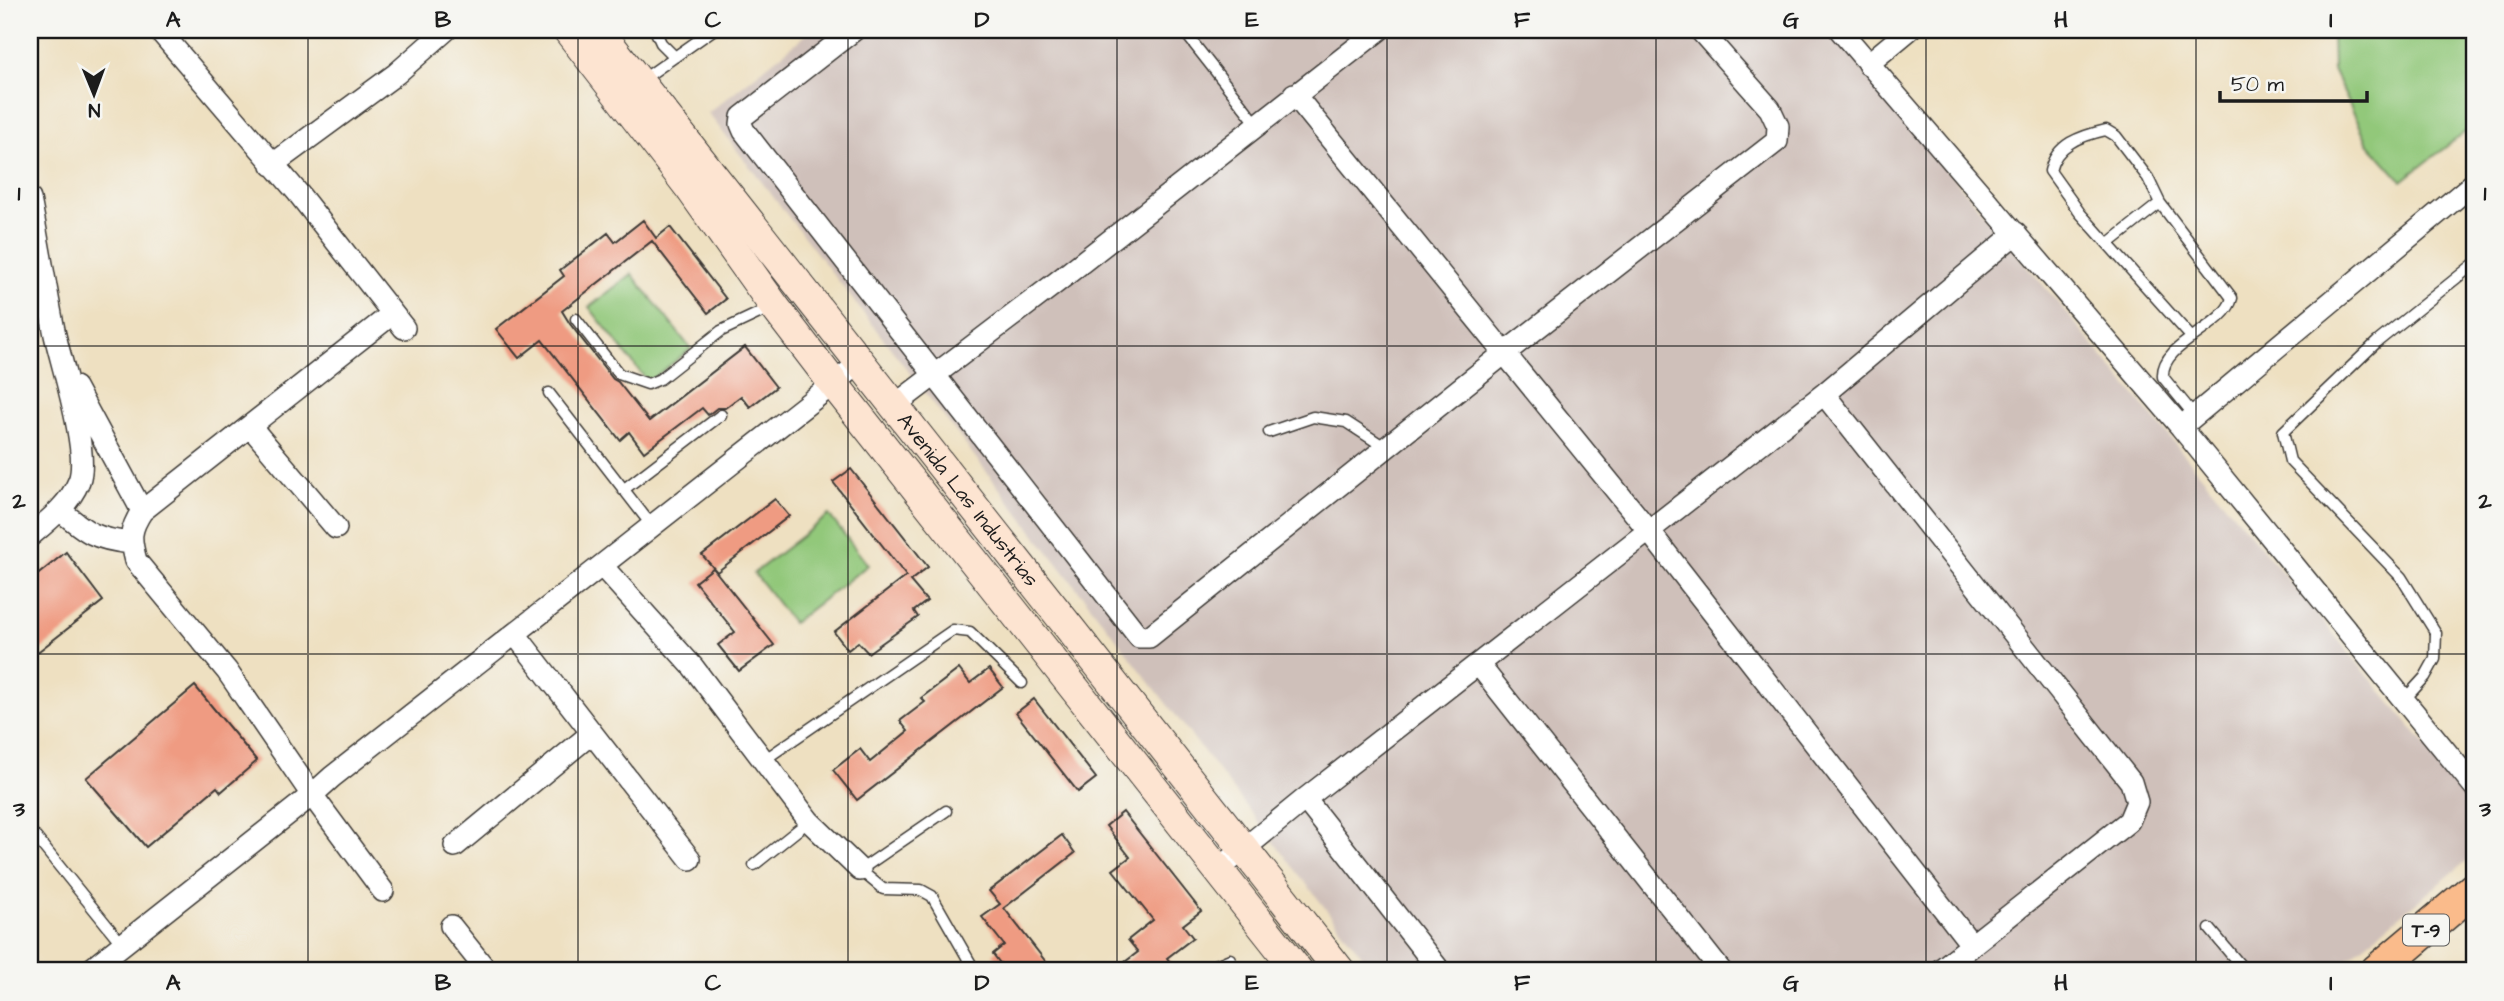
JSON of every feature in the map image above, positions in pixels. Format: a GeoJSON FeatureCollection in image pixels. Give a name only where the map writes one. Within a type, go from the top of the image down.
{"type":"FeatureCollection","features":[{"type":"Feature","properties":{"kind":"main road","name":"T-9"},"geometry":{"type":"LineString","coordinates":[[2377,971],[2474,889]]}},
{"type":"Feature","properties":{"kind":"main road","name":"T-9"},"geometry":{"type":"LineString","coordinates":[[2410,971],[2474,917]]}},
{"type":"Feature","properties":{"kind":"street"},"geometry":{"type":"LineString","coordinates":[[159,30],[298,193],[398,321],[250,426],[142,511],[132,528],[131,543],[136,561],[227,671],[312,795],[383,891]]}},
{"type":"Feature","properties":{"kind":"street"},"geometry":{"type":"LineString","coordinates":[[272,165],[396,74],[446,30]]}},
{"type":"Feature","properties":{"kind":"street","name":"Avenida Las Industrias"},"geometry":{"type":"LineString","coordinates":[[568,30],[690,188],[833,383],[1298,971]]}},
{"type":"Feature","properties":{"kind":"street","name":"Avenida Las Industrias"},"geometry":{"type":"LineString","coordinates":[[598,30],[1340,971]]}},
{"type":"Feature","properties":{"kind":"street"},"geometry":{"type":"LineString","coordinates":[[854,30],[742,117],[741,124],[1139,637],[1149,637],[1506,352],[1777,141],[1778,126],[1770,109],[1700,30]]}},
{"type":"Feature","properties":{"kind":"street"},"geometry":{"type":"LineString","coordinates":[[895,405],[936,376],[1379,30]]}},
{"type":"Feature","properties":{"kind":"street"},"geometry":{"type":"LineString","coordinates":[[1840,30],[2016,233],[2188,421],[2474,786]]}},
{"type":"Feature","properties":{"kind":"street"},"geometry":{"type":"LineString","coordinates":[[1868,64],[1909,30]]}},
{"type":"Feature","properties":{"kind":"street"},"geometry":{"type":"LineString","coordinates":[[1294,94],[1649,531],[1971,944]]}},
{"type":"Feature","properties":{"kind":"street"},"geometry":{"type":"LineString","coordinates":[[2188,421],[2474,183]]}},
{"type":"Feature","properties":{"kind":"street"},"geometry":{"type":"LineString","coordinates":[[30,199],[82,464],[79,481],[60,510],[30,536]]}},
{"type":"Feature","properties":{"kind":"street"},"geometry":{"type":"LineString","coordinates":[[1218,870],[1824,394],[2016,233]]}},
{"type":"Feature","properties":{"kind":"street"},"geometry":{"type":"LineString","coordinates":[[89,971],[861,362]]}},
{"type":"Feature","properties":{"kind":"street"},"geometry":{"type":"LineString","coordinates":[[65,369],[142,511]]}},
{"type":"Feature","properties":{"kind":"street"},"geometry":{"type":"LineString","coordinates":[[1824,394],[2131,782],[2137,802],[2129,821],[1939,971]]}},
{"type":"Feature","properties":{"kind":"street"},"geometry":{"type":"LineString","coordinates":[[250,426],[336,528]]}},
{"type":"Feature","properties":{"kind":"street"},"geometry":{"type":"LineString","coordinates":[[60,510],[86,532],[106,540],[131,543]]}},
{"type":"Feature","properties":{"kind":"street"},"geometry":{"type":"LineString","coordinates":[[602,566],[692,667],[809,821],[860,870]]}},
{"type":"Feature","properties":{"kind":"street"},"geometry":{"type":"LineString","coordinates":[[515,634],[690,859]]}},
{"type":"Feature","properties":{"kind":"street"},"geometry":{"type":"LineString","coordinates":[[1479,665],[1721,971]]}},
{"type":"Feature","properties":{"kind":"street"},"geometry":{"type":"LineString","coordinates":[[455,846],[592,733]]}},
{"type":"Feature","properties":{"kind":"street"},"geometry":{"type":"LineString","coordinates":[[1305,799],[1440,971]]}},
{"type":"Feature","properties":{"kind":"street"},"geometry":{"type":"LineString","coordinates":[[452,926],[486,971]]}},
{"type":"Feature","properties":{"kind":"lane"},"geometry":{"type":"LineString","coordinates":[[657,30],[662,43],[676,57]]}},
{"type":"Feature","properties":{"kind":"lane"},"geometry":{"type":"LineString","coordinates":[[640,82],[713,30]]}},
{"type":"Feature","properties":{"kind":"lane"},"geometry":{"type":"LineString","coordinates":[[1183,30],[1257,124]]}},
{"type":"Feature","properties":{"kind":"lane"},"geometry":{"type":"LineString","coordinates":[[2188,421],[2163,377],[2162,370],[2175,351],[2192,338],[2226,310],[2232,298],[2160,203],[2148,178],[2116,136],[2106,130],[2088,134],[2061,148],[2053,158],[2050,172],[2080,213],[2192,338]]}},
{"type":"Feature","properties":{"kind":"lane"},"geometry":{"type":"LineString","coordinates":[[2108,244],[2160,203]]}},
{"type":"Feature","properties":{"kind":"lane"},"geometry":{"type":"LineString","coordinates":[[2404,700],[2425,677],[2435,659],[2436,633],[2401,577],[2291,461],[2283,432],[2377,342],[2474,264]]}},
{"type":"Feature","properties":{"kind":"lane"},"geometry":{"type":"LineString","coordinates":[[576,319],[619,374],[648,384],[660,379],[721,331],[774,306]]}},
{"type":"Feature","properties":{"kind":"lane"},"geometry":{"type":"LineString","coordinates":[[549,393],[652,526]]}},
{"type":"Feature","properties":{"kind":"lane"},"geometry":{"type":"LineString","coordinates":[[623,490],[722,415]]}},
{"type":"Feature","properties":{"kind":"lane"},"geometry":{"type":"LineString","coordinates":[[1269,432],[1313,416],[1346,422],[1386,448]]}},
{"type":"Feature","properties":{"kind":"lane"},"geometry":{"type":"LineString","coordinates":[[764,760],[953,629],[970,632],[1022,683]]}},
{"type":"Feature","properties":{"kind":"lane"},"geometry":{"type":"LineString","coordinates":[[946,811],[860,870],[883,889],[921,890],[932,895],[975,971]]}},
{"type":"Feature","properties":{"kind":"lane"},"geometry":{"type":"LineString","coordinates":[[754,865],[809,821]]}},
{"type":"Feature","properties":{"kind":"lane"},"geometry":{"type":"LineString","coordinates":[[30,830],[121,944]]}},
{"type":"Feature","properties":{"kind":"lane"},"geometry":{"type":"LineString","coordinates":[[2210,929],[2245,971]]}},
{"type":"Feature","properties":{"kind":"lane"},"geometry":{"type":"LineString","coordinates":[[1202,971],[1230,959]]}},
{"type":"Feature","properties":{"kind":"shaded area"},"geometry":{"type":"Polygon","coordinates":[[[812,30],[1831,30],[2474,803],[2474,855],[2333,971],[1374,971],[708,113],[812,30]]]}},
{"type":"Feature","properties":{"kind":"green space"},"geometry":{"type":"Polygon","coordinates":[[[2332,30],[2474,30],[2474,125],[2402,181],[2368,143],[2333,70],[2332,30]]]}},
{"type":"Feature","properties":{"kind":"green space"},"geometry":{"type":"Polygon","coordinates":[[[632,274],[691,349],[648,382],[589,307],[632,274]]]}},
{"type":"Feature","properties":{"kind":"green space"},"geometry":{"type":"Polygon","coordinates":[[[829,515],[868,565],[793,623],[754,573],[829,515]]]}},
{"type":"Feature","properties":{"kind":"building"},"geometry":{"type":"Polygon","coordinates":[[[643,220],[656,238],[670,227],[726,299],[708,313],[652,241],[562,311],[613,379],[649,421],[745,347],[776,387],[750,407],[741,396],[725,408],[717,408],[708,415],[702,408],[644,452],[629,432],[620,440],[542,340],[519,358],[496,329],[564,276],[560,270],[608,233],[615,242],[643,220]]]}},
{"type":"Feature","properties":{"kind":"building"},"geometry":{"type":"Polygon","coordinates":[[[851,469],[928,567],[910,581],[927,601],[914,611],[918,617],[868,653],[858,642],[848,650],[834,632],[906,576],[833,482],[851,469]]]}},
{"type":"Feature","properties":{"kind":"building"},"geometry":{"type":"Polygon","coordinates":[[[775,499],[789,516],[717,572],[702,555],[775,499]]]}},
{"type":"Feature","properties":{"kind":"building"},"geometry":{"type":"Polygon","coordinates":[[[66,552],[103,601],[30,658],[30,581],[66,552]]]}},
{"type":"Feature","properties":{"kind":"building"},"geometry":{"type":"Polygon","coordinates":[[[713,568],[774,645],[739,671],[718,645],[735,632],[695,582],[713,568]]]}},
{"type":"Feature","properties":{"kind":"building"},"geometry":{"type":"Polygon","coordinates":[[[959,669],[970,683],[989,669],[1003,687],[857,800],[833,770],[860,749],[870,762],[908,731],[900,721],[925,702],[921,698],[959,669]]]}},
{"type":"Feature","properties":{"kind":"building"},"geometry":{"type":"Polygon","coordinates":[[[195,686],[257,761],[221,792],[217,787],[146,847],[86,778],[195,686]]]}},
{"type":"Feature","properties":{"kind":"building"},"geometry":{"type":"Polygon","coordinates":[[[1034,699],[1096,778],[1078,792],[1016,713],[1034,699]]]}},
{"type":"Feature","properties":{"kind":"building"},"geometry":{"type":"Polygon","coordinates":[[[1123,812],[1201,911],[1183,925],[1193,938],[1167,958],[1177,971],[1113,971],[1138,952],[1128,940],[1153,920],[1113,870],[1130,857],[1106,826],[1123,812]]]}},
{"type":"Feature","properties":{"kind":"building"},"geometry":{"type":"Polygon","coordinates":[[[1062,835],[1075,853],[1004,908],[1053,971],[1006,971],[993,954],[1004,945],[982,917],[1000,904],[989,891],[1062,835]]]}}]}
